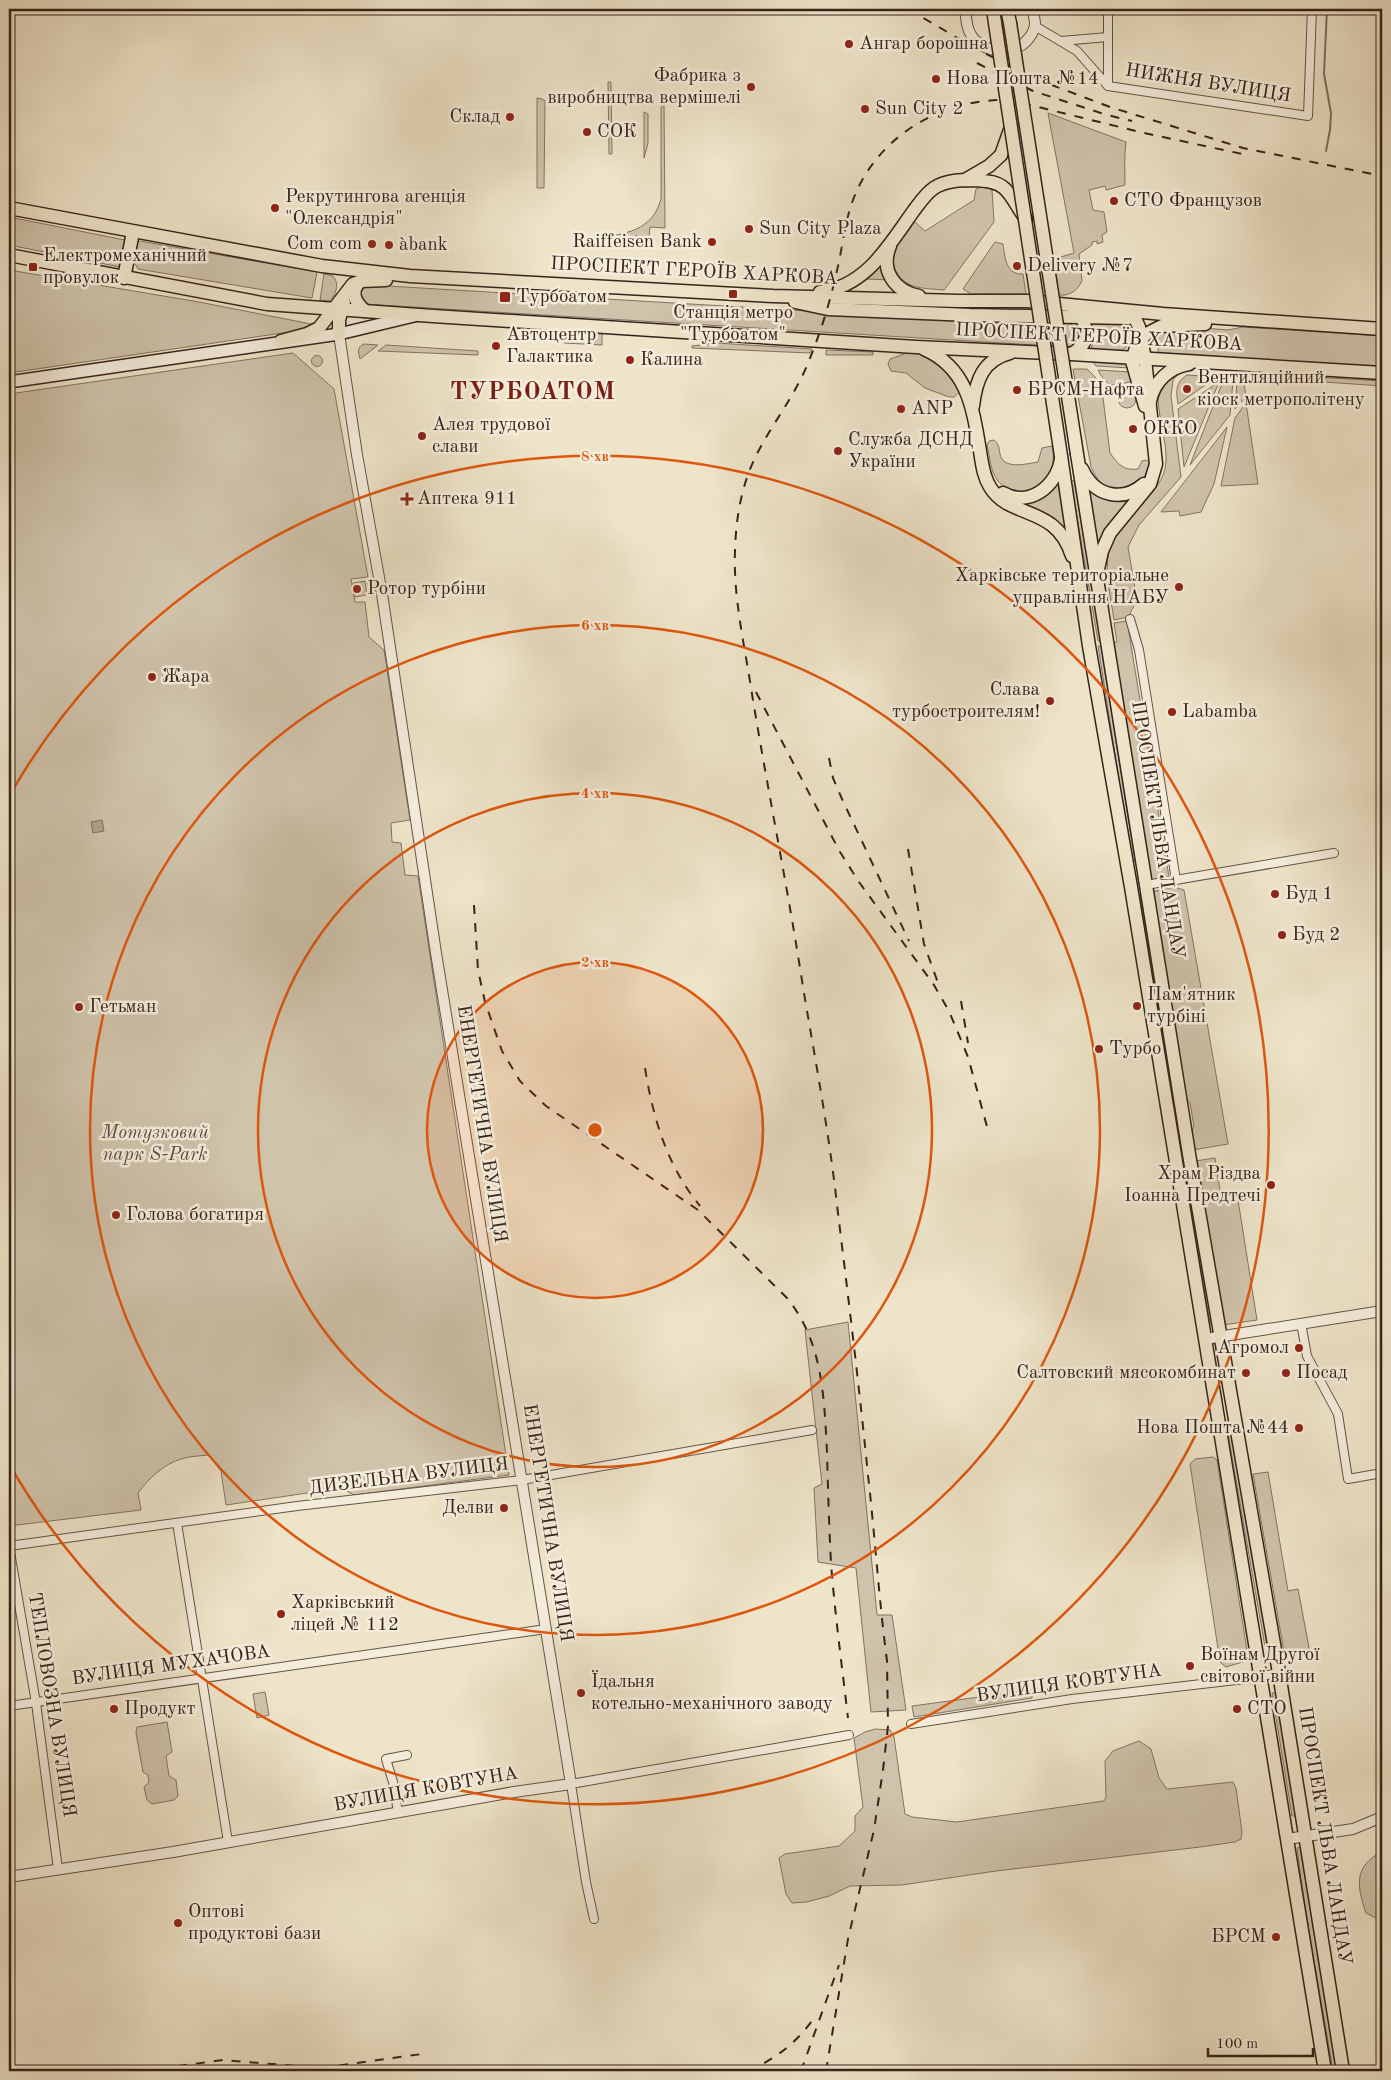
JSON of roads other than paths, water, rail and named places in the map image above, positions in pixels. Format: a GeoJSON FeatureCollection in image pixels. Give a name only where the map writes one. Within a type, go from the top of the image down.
{"type":"FeatureCollection","features":[{"type":"Feature","properties":{"kind":"main road","name":"ПРОСПЕКТ ЛЬВА ЛАНДАУ"},"geometry":{"type":"LineString","coordinates":[[993,9],[1081,589],[1326,2071]]}},
{"type":"Feature","properties":{"kind":"main road","name":"ПРОСПЕКТ ЛЬВА ЛАНДАУ"},"geometry":{"type":"LineString","coordinates":[[1007,9],[1076,454],[1190,1160],[1279,1674],[1343,2071]]}},
{"type":"Feature","properties":{"kind":"main road"},"geometry":{"type":"LineString","coordinates":[[965,180],[989,166],[1001,155],[1011,127]]}},
{"type":"Feature","properties":{"kind":"main road"},"geometry":{"type":"LineString","coordinates":[[773,296],[826,291],[847,285],[868,270],[929,192],[944,183],[965,180],[991,182],[1002,187],[1026,219]]}},
{"type":"Feature","properties":{"kind":"main road","name":"ПРОСПЕКТ ГЕРОЇВ ХАРКОВА"},"geometry":{"type":"LineString","coordinates":[[9,208],[322,266],[410,276],[773,296],[1028,301],[1062,303],[1125,314]]}},
{"type":"Feature","properties":{"kind":"main road"},"geometry":{"type":"LineString","coordinates":[[124,278],[133,232]]}},
{"type":"Feature","properties":{"kind":"main road"},"geometry":{"type":"LineString","coordinates":[[893,240],[887,255],[886,264],[890,276],[900,289],[918,296],[958,301]]}},
{"type":"Feature","properties":{"kind":"main road","name":"ПРОСПЕКТ ГЕРОЇВ ХАРКОВА"},"geometry":{"type":"LineString","coordinates":[[9,255],[250,302],[916,347],[1071,354],[1382,373]]}},
{"type":"Feature","properties":{"kind":"main road"},"geometry":{"type":"LineString","coordinates":[[339,334],[339,309],[350,287],[361,281],[410,276]]}},
{"type":"Feature","properties":{"kind":"main road"},"geometry":{"type":"LineString","coordinates":[[361,281],[356,287],[355,297],[358,304],[366,310]]}},
{"type":"Feature","properties":{"kind":"main road"},"geometry":{"type":"LineString","coordinates":[[773,296],[828,309],[1067,317],[1079,322],[1125,314],[1214,321],[1239,319]]}},
{"type":"Feature","properties":{"kind":"main road"},"geometry":{"type":"LineString","coordinates":[[1062,303],[1075,308],[1083,322],[1086,335],[1085,343],[1071,354]]}},
{"type":"Feature","properties":{"kind":"main road"},"geometry":{"type":"LineString","coordinates":[[281,341],[315,330],[339,309]]}},
{"type":"Feature","properties":{"kind":"main road"},"geometry":{"type":"LineString","coordinates":[[9,382],[339,334],[420,314]]}},
{"type":"Feature","properties":{"kind":"main road"},"geometry":{"type":"LineString","coordinates":[[1098,586],[1099,565],[1105,543],[1119,520],[1150,484],[1155,472],[1156,456],[1139,359],[1140,339],[1125,314]]}},
{"type":"Feature","properties":{"kind":"main road"},"geometry":{"type":"LineString","coordinates":[[1140,339],[1156,328],[1167,324],[1217,324],[1239,319]]}},
{"type":"Feature","properties":{"kind":"main road","name":"ПРОСПЕКТ ГЕРОЇВ ХАРКОВА"},"geometry":{"type":"LineString","coordinates":[[1239,319],[1382,329]]}},
{"type":"Feature","properties":{"kind":"main road"},"geometry":{"type":"LineString","coordinates":[[916,347],[933,353],[950,367],[962,383],[972,406],[983,470],[989,486],[998,497],[1045,520],[1058,531],[1070,551],[1081,589]]}},
{"type":"Feature","properties":{"kind":"main road"},"geometry":{"type":"LineString","coordinates":[[972,406],[977,381],[982,370],[995,358],[1015,352]]}},
{"type":"Feature","properties":{"kind":"main road"},"geometry":{"type":"LineString","coordinates":[[1150,417],[1152,392],[1164,376],[1177,367],[1202,362]]}},
{"type":"Feature","properties":{"kind":"main road"},"geometry":{"type":"LineString","coordinates":[[1076,454],[1088,480],[1099,490],[1107,494],[1123,495],[1133,492],[1155,472]]}},
{"type":"Feature","properties":{"kind":"main road"},"geometry":{"type":"LineString","coordinates":[[983,470],[989,481],[1005,494],[1013,497],[1028,498],[1040,492],[1050,483],[1060,467],[1062,456]]}},
{"type":"Feature","properties":{"kind":"main road"},"geometry":{"type":"LineString","coordinates":[[1064,471],[1079,468]]}},
{"type":"Feature","properties":{"kind":"main road"},"geometry":{"type":"LineString","coordinates":[[1131,888],[1146,885]]}},
{"type":"Feature","properties":{"kind":"main road"},"geometry":{"type":"LineString","coordinates":[[1209,1364],[1225,1361]]}},
{"type":"Feature","properties":{"kind":"street"},"geometry":{"type":"LineString","coordinates":[[965,9],[968,30],[979,43],[995,50],[1011,50],[1022,46],[1036,26],[1032,9]]}},
{"type":"Feature","properties":{"kind":"street"},"geometry":{"type":"LineString","coordinates":[[1108,9],[1108,86]]}},
{"type":"Feature","properties":{"kind":"street","name":"НИЖНЯ ВУЛИЦЯ"},"geometry":{"type":"LineString","coordinates":[[1036,26],[1077,50],[1108,86],[1308,116],[1312,9]]}},
{"type":"Feature","properties":{"kind":"street"},"geometry":{"type":"LineString","coordinates":[[1061,41],[1108,37]]}},
{"type":"Feature","properties":{"kind":"street","name":"ЕНЕРГЕТИЧНА ВУЛИЦЯ"},"geometry":{"type":"LineString","coordinates":[[339,334],[357,455],[382,594],[436,952],[586,1882],[594,1919]]}},
{"type":"Feature","properties":{"kind":"street"},"geometry":{"type":"LineString","coordinates":[[1130,619],[1139,650],[1176,880]]}},
{"type":"Feature","properties":{"kind":"street"},"geometry":{"type":"LineString","coordinates":[[1146,885],[1334,853]]}},
{"type":"Feature","properties":{"kind":"street"},"geometry":{"type":"LineString","coordinates":[[1205,1338],[1382,1311]]}},
{"type":"Feature","properties":{"kind":"street"},"geometry":{"type":"LineString","coordinates":[[1301,1323],[1307,1356],[1338,1414],[1348,1479],[1382,1473]]}},
{"type":"Feature","properties":{"kind":"street","name":"ДИЗЕЛЬНА ВУЛИЦЯ"},"geometry":{"type":"LineString","coordinates":[[9,1546],[297,1506],[522,1480],[812,1430]]}},
{"type":"Feature","properties":{"kind":"street"},"geometry":{"type":"LineString","coordinates":[[177,1523],[228,1842]]}},
{"type":"Feature","properties":{"kind":"street","name":"ТЕПЛОВОЗНА ВУЛИЦЯ"},"geometry":{"type":"LineString","coordinates":[[9,1546],[36,1703],[58,1869]]}},
{"type":"Feature","properties":{"kind":"street","name":"ВУЛИЦЯ МУХАЧОВА"},"geometry":{"type":"LineString","coordinates":[[9,1706],[546,1629]]}},
{"type":"Feature","properties":{"kind":"street","name":"ВУЛИЦЯ КОВТУНА"},"geometry":{"type":"LineString","coordinates":[[911,1724],[1072,1698],[1279,1674]]}},
{"type":"Feature","properties":{"kind":"street","name":"ВУЛИЦЯ КОВТУНА"},"geometry":{"type":"LineString","coordinates":[[9,1877],[228,1842],[849,1735]]}},
{"type":"Feature","properties":{"kind":"street"},"geometry":{"type":"LineString","coordinates":[[398,1812],[393,1782],[386,1759],[406,1755]]}},
{"type":"Feature","properties":{"kind":"street"},"geometry":{"type":"LineString","coordinates":[[1287,1840],[1353,1829],[1382,1817]]}},
{"type":"Feature","properties":{"kind":"waterway"},"geometry":{"type":"LineString","coordinates":[[1326,151],[1331,113],[1324,74],[1327,9]]}},
{"type":"Feature","properties":{"kind":"railway"},"geometry":{"type":"LineString","coordinates":[[908,9],[978,50],[1041,81],[1110,107],[1243,148],[1382,176]]}},
{"type":"Feature","properties":{"kind":"railway"},"geometry":{"type":"LineString","coordinates":[[977,63],[1033,91],[1107,115],[1132,121]]}},
{"type":"Feature","properties":{"kind":"railway"},"geometry":{"type":"LineString","coordinates":[[826,2071],[848,1939],[874,1830],[883,1770],[888,1726],[887,1661],[861,1408],[834,1178],[822,1096],[740,622],[735,568],[737,527],[740,504],[749,471],[767,435],[796,388],[817,339],[832,291],[850,208],[864,177],[878,157],[895,140],[914,126],[936,114],[958,106],[982,101],[1007,100]]}},
{"type":"Feature","properties":{"kind":"railway"},"geometry":{"type":"LineString","coordinates":[[1022,103],[1144,133],[1247,155]]}},
{"type":"Feature","properties":{"kind":"railway"},"geometry":{"type":"LineString","coordinates":[[756,692],[840,852],[859,882],[934,985],[949,1011],[968,1057],[989,1134]]}},
{"type":"Feature","properties":{"kind":"railway"},"geometry":{"type":"LineString","coordinates":[[829,758],[833,778],[842,799],[909,941]]}},
{"type":"Feature","properties":{"kind":"railway"},"geometry":{"type":"LineString","coordinates":[[908,849],[924,944],[938,983]]}},
{"type":"Feature","properties":{"kind":"railway"},"geometry":{"type":"LineString","coordinates":[[474,905],[478,970],[485,1002],[502,1051],[520,1081],[546,1106],[698,1210],[787,1298],[799,1315],[808,1333],[815,1352],[823,1391],[831,1563],[848,1718]]}},
{"type":"Feature","properties":{"kind":"railway"},"geometry":{"type":"LineString","coordinates":[[961,1001],[968,1043]]}},
{"type":"Feature","properties":{"kind":"railway"},"geometry":{"type":"LineString","coordinates":[[645,1068],[652,1105],[663,1141],[688,1191],[700,1206]]}},
{"type":"Feature","properties":{"kind":"railway"},"geometry":{"type":"LineString","coordinates":[[801,2071],[839,1965]]}},
{"type":"Feature","properties":{"kind":"railway"},"geometry":{"type":"LineString","coordinates":[[748,2071],[768,2061],[786,2048],[802,2033],[816,2015]]}},
{"type":"Feature","properties":{"kind":"railway"},"geometry":{"type":"LineString","coordinates":[[178,2066],[223,2060],[321,2068],[422,2054]]}},
{"type":"Feature","properties":{"kind":"railway"},"geometry":{"type":"LineString","coordinates":[[148,2071],[185,2066]]}},
{"type":"Feature","properties":{"kind":"railway"},"geometry":{"type":"LineString","coordinates":[[659,2071],[666,2070]]}},
{"type":"Feature","properties":{"kind":"place","name":"Ангар борошна"},"geometry":{"type":"Point","coordinates":[849,44]}},
{"type":"Feature","properties":{"kind":"place","name":"Нова Пошта №14"},"geometry":{"type":"Point","coordinates":[936,79]}},
{"type":"Feature","properties":{"kind":"place","name":"Фабрика з виробництва вермішелі"},"geometry":{"type":"Point","coordinates":[751,87]}},
{"type":"Feature","properties":{"kind":"place","name":"Sun City 2"},"geometry":{"type":"Point","coordinates":[865,109]}},
{"type":"Feature","properties":{"kind":"place","name":"Склад"},"geometry":{"type":"Point","coordinates":[510,117]}},
{"type":"Feature","properties":{"kind":"place","name":"СОК"},"geometry":{"type":"Point","coordinates":[587,132]}},
{"type":"Feature","properties":{"kind":"place","name":"СТО Французов"},"geometry":{"type":"Point","coordinates":[1114,201]}},
{"type":"Feature","properties":{"kind":"place","name":"Рекрутингова агенція \"Олександрія\""},"geometry":{"type":"Point","coordinates":[275,208]}},
{"type":"Feature","properties":{"kind":"place","name":"Sun City Plaza"},"geometry":{"type":"Point","coordinates":[749,229]}},
{"type":"Feature","properties":{"kind":"place","name":"Raiffeisen Bank"},"geometry":{"type":"Point","coordinates":[712,242]}},
{"type":"Feature","properties":{"kind":"place","name":"Com com"},"geometry":{"type":"Point","coordinates":[372,244]}},
{"type":"Feature","properties":{"kind":"place","name":"àbank"},"geometry":{"type":"Point","coordinates":[389,245]}},
{"type":"Feature","properties":{"kind":"place","name":"Delivery №7"},"geometry":{"type":"Point","coordinates":[1017,266]}},
{"type":"Feature","properties":{"kind":"place","name":"Електромеханічний провулок"},"geometry":{"type":"Point","coordinates":[33,267]}},
{"type":"Feature","properties":{"kind":"place","name":"Станція метро \"Турбоатом\""},"geometry":{"type":"Point","coordinates":[733,294]}},
{"type":"Feature","properties":{"kind":"place","name":"Турбоатом"},"geometry":{"type":"Point","coordinates":[505,297]}},
{"type":"Feature","properties":{"kind":"place","name":"Автоцентр Галактика"},"geometry":{"type":"Point","coordinates":[496,346]}},
{"type":"Feature","properties":{"kind":"place","name":"Калина"},"geometry":{"type":"Point","coordinates":[630,360]}},
{"type":"Feature","properties":{"kind":"place","name":"Вентиляційний кіоск метрополітену"},"geometry":{"type":"Point","coordinates":[1187,389]}},
{"type":"Feature","properties":{"kind":"place","name":"БРСМ-Нафта"},"geometry":{"type":"Point","coordinates":[1017,390]}},
{"type":"Feature","properties":{"kind":"place","name":"ANP"},"geometry":{"type":"Point","coordinates":[901,409]}},
{"type":"Feature","properties":{"kind":"place","name":"ОККО"},"geometry":{"type":"Point","coordinates":[1133,429]}},
{"type":"Feature","properties":{"kind":"place","name":"Алея трудової слави"},"geometry":{"type":"Point","coordinates":[422,436]}},
{"type":"Feature","properties":{"kind":"place","name":"Служба ДСНД України"},"geometry":{"type":"Point","coordinates":[838,451]}},
{"type":"Feature","properties":{"kind":"place","name":"Аптека 911"},"geometry":{"type":"Point","coordinates":[407,499]}},
{"type":"Feature","properties":{"kind":"place","name":"Харківське територіальне управління НАБУ"},"geometry":{"type":"Point","coordinates":[1179,587]}},
{"type":"Feature","properties":{"kind":"place","name":"Ротор турбіни"},"geometry":{"type":"Point","coordinates":[357,589]}},
{"type":"Feature","properties":{"kind":"place","name":"Жара"},"geometry":{"type":"Point","coordinates":[152,677]}},
{"type":"Feature","properties":{"kind":"place","name":"Слава турбостроителям!"},"geometry":{"type":"Point","coordinates":[1050,701]}},
{"type":"Feature","properties":{"kind":"place","name":"Labamba"},"geometry":{"type":"Point","coordinates":[1172,712]}},
{"type":"Feature","properties":{"kind":"place","name":"Буд 1"},"geometry":{"type":"Point","coordinates":[1275,894]}},
{"type":"Feature","properties":{"kind":"place","name":"Буд 2"},"geometry":{"type":"Point","coordinates":[1282,935]}},
{"type":"Feature","properties":{"kind":"place","name":"Пам'ятник турбіні"},"geometry":{"type":"Point","coordinates":[1137,1006]}},
{"type":"Feature","properties":{"kind":"place","name":"Гетьман"},"geometry":{"type":"Point","coordinates":[79,1007]}},
{"type":"Feature","properties":{"kind":"place","name":"Турбо"},"geometry":{"type":"Point","coordinates":[1099,1049]}},
{"type":"Feature","properties":{"kind":"place","name":"Храм Різдва Іоанна Предтечі"},"geometry":{"type":"Point","coordinates":[1271,1185]}},
{"type":"Feature","properties":{"kind":"place","name":"Голова богатиря"},"geometry":{"type":"Point","coordinates":[116,1215]}},
{"type":"Feature","properties":{"kind":"place","name":"Агромол"},"geometry":{"type":"Point","coordinates":[1299,1348]}},
{"type":"Feature","properties":{"kind":"place","name":"Салтовский мясокомбинат"},"geometry":{"type":"Point","coordinates":[1246,1373]}},
{"type":"Feature","properties":{"kind":"place","name":"Посад"},"geometry":{"type":"Point","coordinates":[1286,1373]}},
{"type":"Feature","properties":{"kind":"place","name":"Нова Пошта №44"},"geometry":{"type":"Point","coordinates":[1299,1428]}},
{"type":"Feature","properties":{"kind":"place","name":"Делви"},"geometry":{"type":"Point","coordinates":[504,1508]}},
{"type":"Feature","properties":{"kind":"place","name":"Харківський ліцей № 112"},"geometry":{"type":"Point","coordinates":[281,1614]}},
{"type":"Feature","properties":{"kind":"place","name":"Воїнам Другої світової війни"},"geometry":{"type":"Point","coordinates":[1190,1666]}},
{"type":"Feature","properties":{"kind":"place","name":"Їдальня котельно-механічного заводу"},"geometry":{"type":"Point","coordinates":[581,1693]}},
{"type":"Feature","properties":{"kind":"place","name":"Продукт"},"geometry":{"type":"Point","coordinates":[114,1709]}},
{"type":"Feature","properties":{"kind":"place","name":"СТО"},"geometry":{"type":"Point","coordinates":[1237,1709]}},
{"type":"Feature","properties":{"kind":"place","name":"Оптові продуктові бази"},"geometry":{"type":"Point","coordinates":[178,1923]}},
{"type":"Feature","properties":{"kind":"place","name":"БРСМ"},"geometry":{"type":"Point","coordinates":[1276,1937]}},
{"type":"Feature","properties":{"kind":"district","name":"ТУРБОАТОМ"},"geometry":{"type":"Point","coordinates":[533,393]}},
{"type":"Feature","properties":{"kind":"park label","name":"Мотузковий парк S-Park"},"geometry":{"type":"Point","coordinates":[155,1144]}}]}
